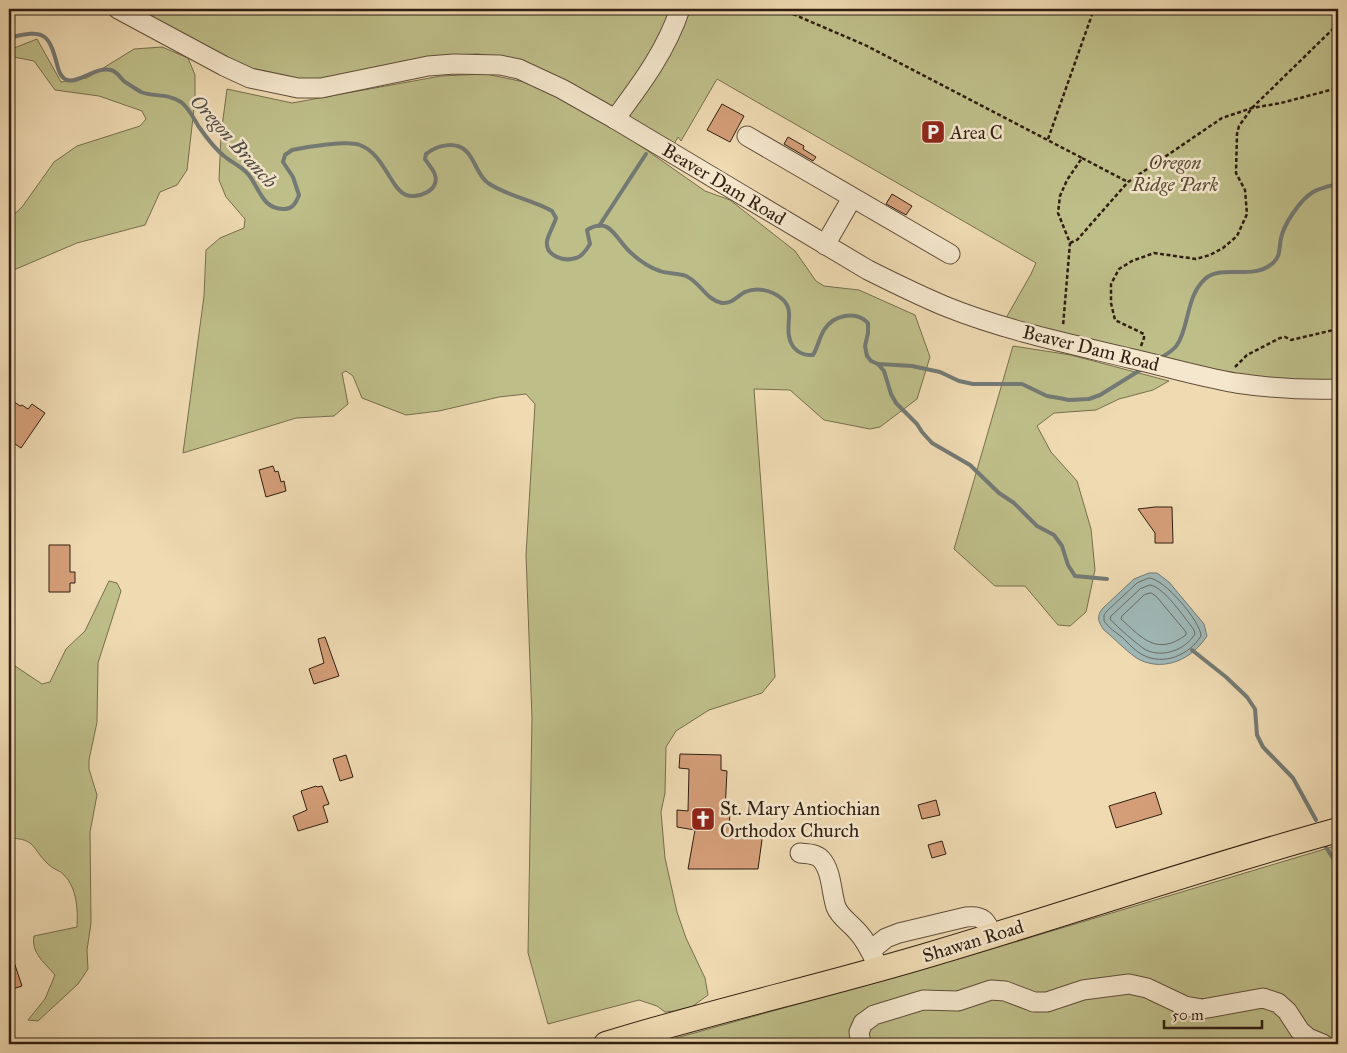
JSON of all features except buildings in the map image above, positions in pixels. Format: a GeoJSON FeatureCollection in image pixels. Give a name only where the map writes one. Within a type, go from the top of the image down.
{"type":"FeatureCollection","features":[{"type":"Feature","properties":{"kind":"main road","name":"Shawan Road"},"geometry":{"type":"LineString","coordinates":[[606,1044],[743,1004],[875,960],[992,936],[1218,865],[1338,830]]}},
{"type":"Feature","properties":{"kind":"street","name":"Beaver Dam Road"},"geometry":{"type":"LineString","coordinates":[[118,9],[250,78],[298,88],[321,88],[428,66],[454,64],[500,66],[519,69],[538,77],[615,119],[876,274],[948,308],[992,323],[1062,342],[1236,383],[1283,388],[1338,389]]}},
{"type":"Feature","properties":{"kind":"street"},"geometry":{"type":"LineString","coordinates":[[615,119],[644,81],[660,55],[680,9]]}},
{"type":"Feature","properties":{"kind":"street"},"geometry":{"type":"LineString","coordinates":[[747,136],[950,254]]}},
{"type":"Feature","properties":{"kind":"street"},"geometry":{"type":"LineString","coordinates":[[825,245],[852,198]]}},
{"type":"Feature","properties":{"kind":"street"},"geometry":{"type":"LineString","coordinates":[[800,853],[813,854],[822,860],[827,870],[836,908],[844,920],[857,930],[875,960]]}},
{"type":"Feature","properties":{"kind":"street"},"geometry":{"type":"LineString","coordinates":[[861,1044],[859,1032],[864,1023],[874,1015],[923,1000],[958,1001],[991,990],[1005,991],[1034,1002],[1047,1002],[1083,990],[1129,984],[1147,988],[1185,1006],[1202,1009],[1263,998],[1278,1003],[1287,1011],[1300,1031],[1308,1038],[1323,1044]]}},
{"type":"Feature","properties":{"kind":"path"},"geometry":{"type":"LineString","coordinates":[[781,9],[865,45],[1128,182]]}},
{"type":"Feature","properties":{"kind":"path"},"geometry":{"type":"LineString","coordinates":[[1048,139],[1094,9]]}},
{"type":"Feature","properties":{"kind":"path"},"geometry":{"type":"LineString","coordinates":[[1136,360],[1144,334],[1115,320],[1111,303],[1111,284],[1120,269],[1132,261],[1154,254],[1196,259],[1210,255],[1223,248],[1237,236],[1247,214],[1245,190],[1236,173],[1239,126],[1252,108],[1338,24]]}},
{"type":"Feature","properties":{"kind":"path"},"geometry":{"type":"LineString","coordinates":[[1070,243],[1077,240],[1128,182],[1222,118],[1252,108],[1281,103],[1338,88]]}},
{"type":"Feature","properties":{"kind":"path"},"geometry":{"type":"LineString","coordinates":[[1062,342],[1070,243],[1058,213],[1060,196],[1067,180],[1082,158]]}},
{"type":"Feature","properties":{"kind":"path"},"geometry":{"type":"LineString","coordinates":[[1232,370],[1248,356],[1280,338],[1285,337],[1291,340],[1338,329]]}},
{"type":"Feature","properties":{"kind":"green space","name":"Oregon Ridge Park"},"geometry":{"type":"Polygon","coordinates":[[[133,9],[1338,9],[1338,383],[1238,377],[1064,335],[1006,318],[1036,263],[717,79],[681,141],[678,137],[673,146],[502,57],[478,54],[454,55],[319,80],[298,81],[255,71],[227,59],[133,9]]]}},
{"type":"Feature","properties":{"kind":"green space"},"geometry":{"type":"Polygon","coordinates":[[[37,39],[61,82],[87,78],[134,49],[162,47],[188,58],[195,75],[195,100],[187,170],[177,185],[160,192],[145,225],[77,243],[9,272],[9,219],[22,207],[54,162],[77,146],[140,126],[146,119],[142,111],[99,96],[55,90],[34,61],[9,56],[9,50],[37,39]]]}},
{"type":"Feature","properties":{"kind":"green space"},"geometry":{"type":"Polygon","coordinates":[[[486,74],[534,84],[625,135],[705,191],[730,200],[795,251],[816,281],[824,286],[859,290],[915,315],[930,357],[917,399],[880,427],[870,429],[824,420],[790,390],[754,389],[775,677],[762,693],[709,710],[676,731],[666,747],[665,793],[661,812],[665,858],[677,912],[686,938],[705,978],[708,995],[693,1006],[674,1011],[665,1012],[657,1006],[639,1000],[548,1024],[528,953],[532,718],[526,555],[535,404],[526,394],[499,397],[439,411],[406,415],[362,398],[353,376],[346,371],[342,373],[348,404],[334,416],[296,418],[183,453],[204,296],[206,250],[220,238],[244,228],[245,219],[226,197],[219,180],[221,134],[227,89],[292,103],[441,76],[486,74]]]}},
{"type":"Feature","properties":{"kind":"green space"},"geometry":{"type":"Polygon","coordinates":[[[1013,346],[1071,355],[1169,381],[1153,390],[1119,399],[1096,410],[1054,413],[1037,426],[1051,452],[1077,481],[1091,529],[1095,570],[1086,612],[1070,626],[1058,625],[1025,586],[995,586],[954,549],[1013,346]]]}},
{"type":"Feature","properties":{"kind":"green space"},"geometry":{"type":"Polygon","coordinates":[[[109,581],[117,583],[121,591],[98,663],[97,722],[89,760],[89,769],[97,795],[90,832],[91,923],[87,950],[88,969],[78,984],[38,1021],[28,1020],[45,999],[55,975],[36,952],[34,936],[77,927],[77,914],[76,899],[72,886],[64,875],[50,866],[29,842],[9,838],[9,662],[42,684],[50,682],[66,649],[85,631],[109,581]]]}},
{"type":"Feature","properties":{"kind":"green space"},"geometry":{"type":"Polygon","coordinates":[[[1338,845],[1338,1044],[655,1044],[962,958],[1338,845]]]}},
{"type":"Feature","properties":{"kind":"water"},"geometry":{"type":"Polygon","coordinates":[[[1149,573],[1157,573],[1169,582],[1204,624],[1207,636],[1194,651],[1178,661],[1159,664],[1140,660],[1104,630],[1099,622],[1099,614],[1103,608],[1134,579],[1149,573]]]}},
{"type":"Feature","properties":{"kind":"waterway","name":"Oregon Branch"},"geometry":{"type":"LineString","coordinates":[[9,38],[30,34],[43,36],[48,40],[60,73],[67,80],[76,80],[99,70],[111,70],[141,92],[171,97],[181,102],[189,110],[214,146],[224,156],[245,171],[266,201],[276,208],[286,209],[291,207],[299,195],[293,177],[283,162],[285,155],[292,150],[346,143],[360,145],[368,149],[375,156],[400,191],[406,195],[416,196],[427,192],[436,181],[435,175],[425,159],[426,154],[441,146],[457,146],[469,154],[481,176],[488,183],[552,211],[556,218],[547,241],[547,246],[549,251],[556,257],[571,259],[580,256],[590,244],[587,230],[601,225],[611,230],[628,250],[642,262],[666,273],[686,276],[716,301],[722,303],[729,302],[745,292],[754,290],[764,290],[777,295],[788,307],[790,341],[797,351],[804,354],[813,355],[822,333],[833,321],[845,316],[857,316],[868,323],[865,346],[867,356],[871,361],[878,364],[912,366],[940,372],[959,381],[973,384],[1022,384],[1047,396],[1069,400],[1089,399],[1100,395],[1142,369]]}},
{"type":"Feature","properties":{"kind":"waterway"},"geometry":{"type":"LineString","coordinates":[[599,226],[646,154]]}},
{"type":"Feature","properties":{"kind":"waterway","name":"Oregon Branch"},"geometry":{"type":"LineString","coordinates":[[1159,359],[1177,345],[1184,330],[1194,294],[1205,279],[1220,273],[1256,271],[1273,263],[1279,254],[1285,226],[1298,206],[1313,192],[1338,184]]}},
{"type":"Feature","properties":{"kind":"waterway"},"geometry":{"type":"LineString","coordinates":[[878,364],[884,371],[891,394],[896,403],[917,424],[932,443],[970,465],[999,493],[1014,503],[1037,526],[1054,535],[1062,546],[1068,565],[1075,576],[1107,579]]}},
{"type":"Feature","properties":{"kind":"waterway"},"geometry":{"type":"LineString","coordinates":[[1192,650],[1226,677],[1247,697],[1255,709],[1257,735],[1263,747],[1293,778],[1316,820]]}},
{"type":"Feature","properties":{"kind":"waterway"},"geometry":{"type":"LineString","coordinates":[[1324,844],[1338,863]]}},
{"type":"Feature","properties":{"kind":"place","name":"Area C"},"geometry":{"type":"Point","coordinates":[933,132]}},
{"type":"Feature","properties":{"kind":"place","name":"St. Mary Antiochian Orthodox Church"},"geometry":{"type":"Point","coordinates":[703,819]}}]}
